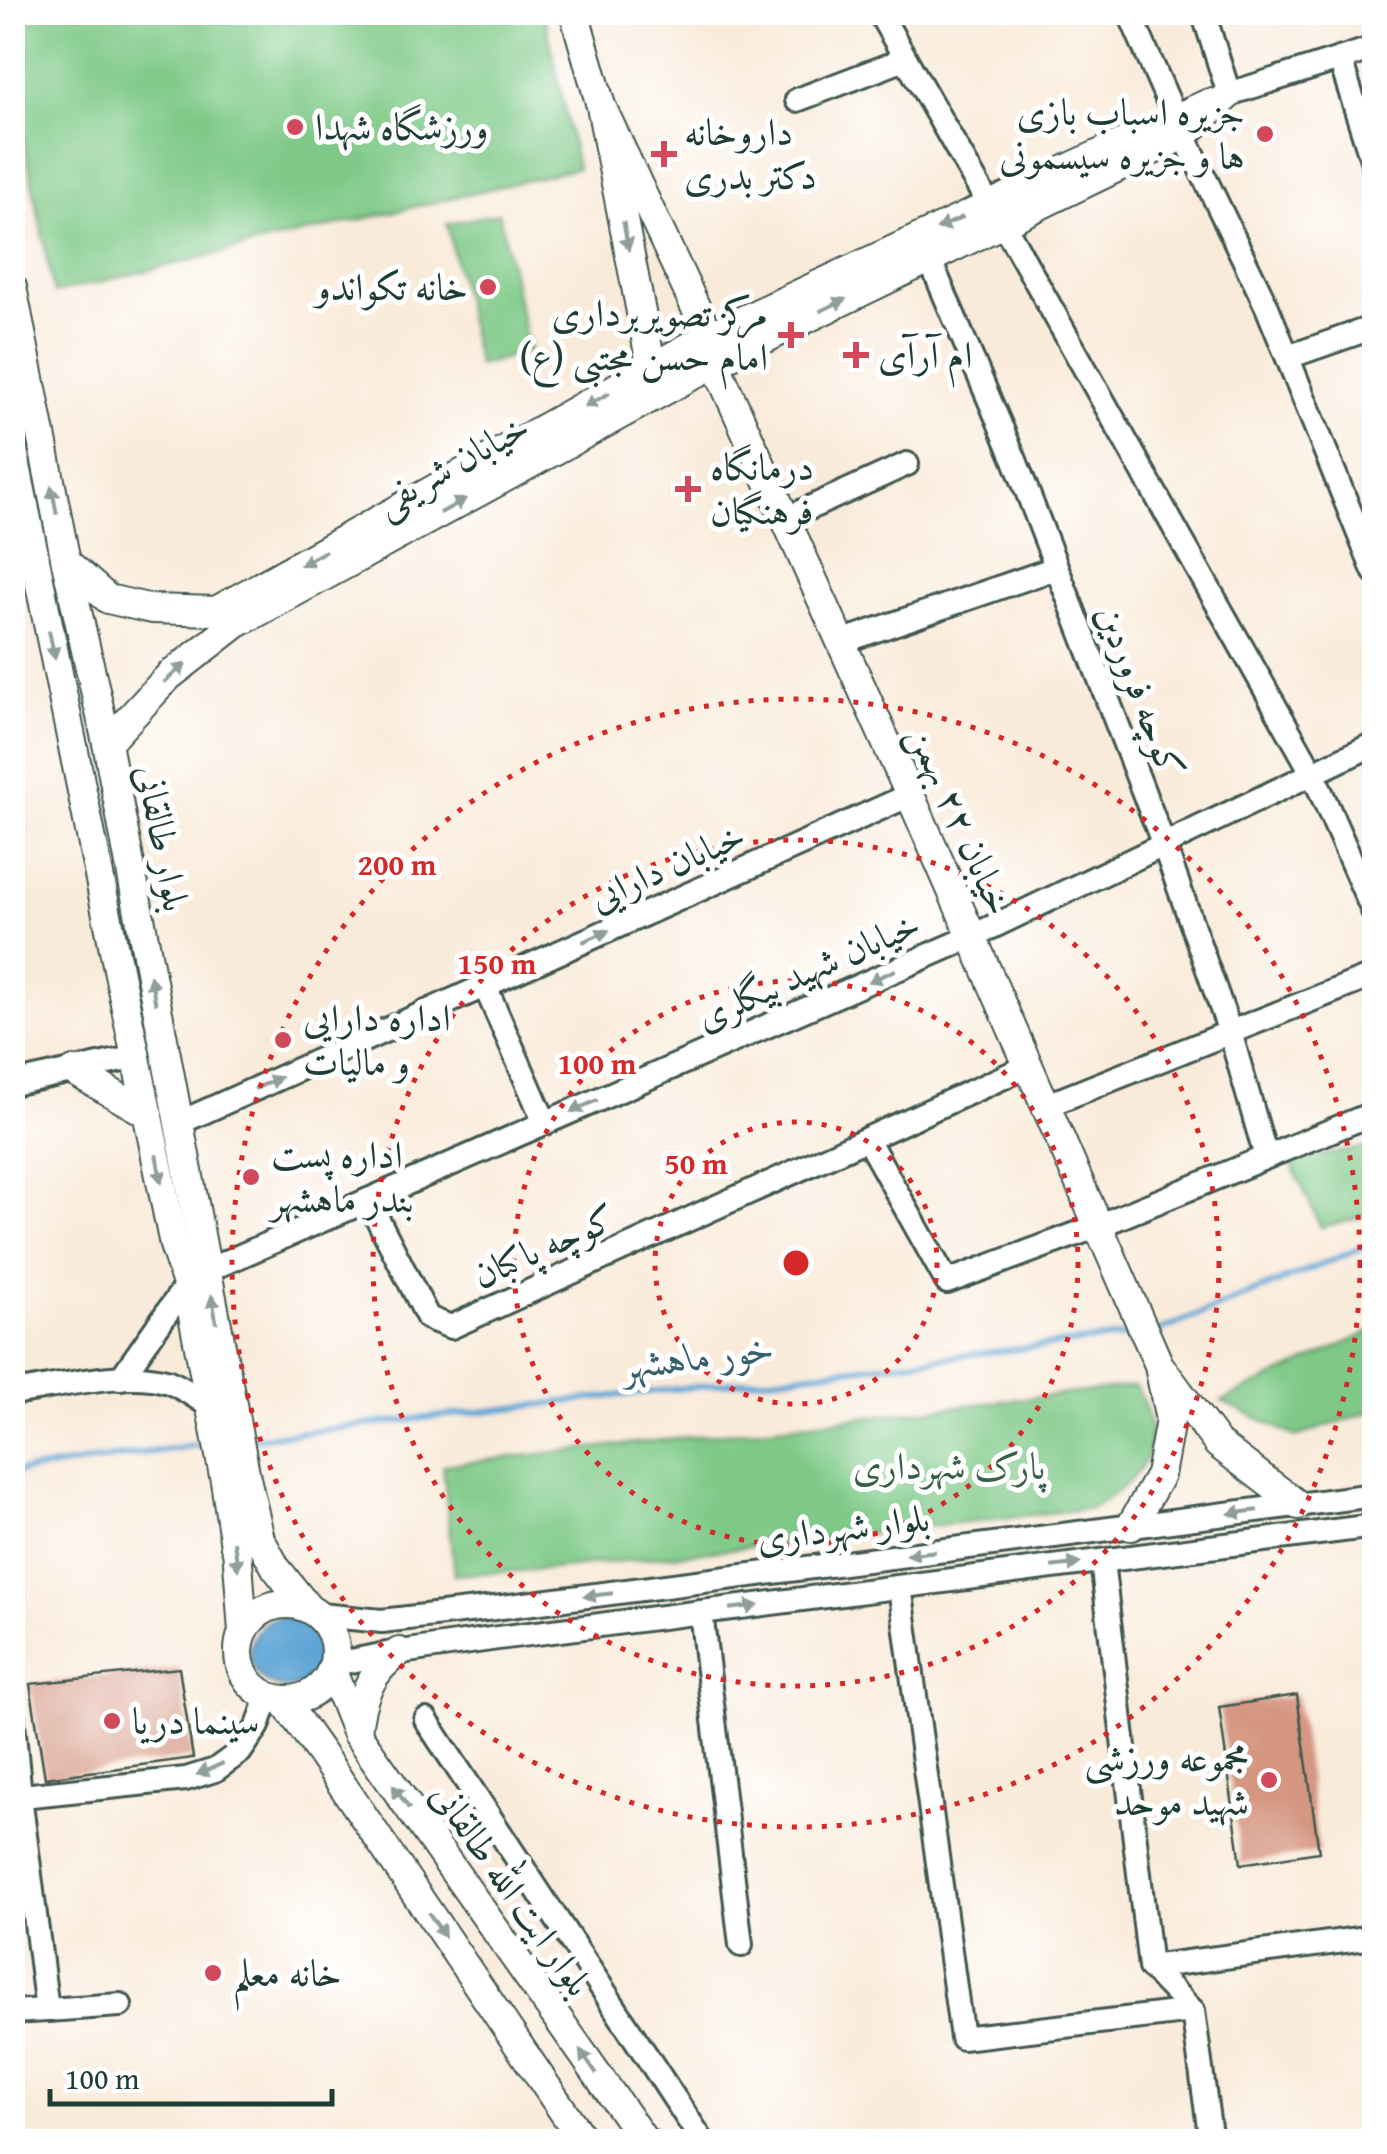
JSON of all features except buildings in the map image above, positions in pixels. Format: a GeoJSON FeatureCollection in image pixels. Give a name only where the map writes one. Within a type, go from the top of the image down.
{"type":"FeatureCollection","features":[{"type":"Feature","properties":{"kind":"main road"},"geometry":{"type":"LineString","coordinates":[[574,12],[600,106],[657,381]]}},
{"type":"Feature","properties":{"kind":"main road","name":"خیابان شریفی"},"geometry":{"type":"LineString","coordinates":[[66,562],[108,599],[152,608],[216,611],[371,538],[712,350],[1180,126],[1229,94]]}},
{"type":"Feature","properties":{"kind":"main road","name":"خیابان ۲۲ بهمن"},"geometry":{"type":"LineString","coordinates":[[600,106],[910,795],[1159,1365]]}},
{"type":"Feature","properties":{"kind":"main road","name":"خیابان شریفی"},"geometry":{"type":"LineString","coordinates":[[712,350],[928,258],[996,214]]}},
{"type":"Feature","properties":{"kind":"main road","name":"بلوار طالقانی"},"geometry":{"type":"LineString","coordinates":[[12,287],[66,562],[107,743],[179,1122],[197,1277],[218,1407],[235,1479]]}},
{"type":"Feature","properties":{"kind":"main road","name":"بلوار طالقانی"},"geometry":{"type":"LineString","coordinates":[[12,446],[174,1245],[197,1277]]}},
{"type":"Feature","properties":{"kind":"main road","name":"خیابان شریفی"},"geometry":{"type":"LineString","coordinates":[[107,743],[169,676],[236,624],[371,538]]}},
{"type":"Feature","properties":{"kind":"main road"},"geometry":{"type":"LineString","coordinates":[[74,1070],[148,1114]]}},
{"type":"Feature","properties":{"kind":"main road"},"geometry":{"type":"LineString","coordinates":[[1159,1365],[1218,1444],[1298,1505]]}},
{"type":"Feature","properties":{"kind":"main road"},"geometry":{"type":"LineString","coordinates":[[1132,1526],[1160,1474],[1170,1420],[1159,1365]]}},
{"type":"Feature","properties":{"kind":"main road"},"geometry":{"type":"LineString","coordinates":[[235,1479],[276,1568],[330,1627],[335,1641],[333,1668],[324,1684],[298,1700],[275,1699]]}},
{"type":"Feature","properties":{"kind":"main road"},"geometry":{"type":"LineString","coordinates":[[235,1479],[235,1546],[243,1632]]}},
{"type":"Feature","properties":{"kind":"main road"},"geometry":{"type":"LineString","coordinates":[[314,1611],[292,1603],[277,1604],[251,1619],[239,1647],[246,1676],[255,1688],[275,1699],[333,1771],[584,2142]]}},
{"type":"Feature","properties":{"kind":"main road"},"geometry":{"type":"LineString","coordinates":[[357,1734],[360,1707],[370,1683],[384,1662],[399,1652]]}},
{"type":"Feature","properties":{"kind":"main road","name":"بلوار ایت الله طالقانی"},"geometry":{"type":"LineString","coordinates":[[333,1668],[357,1734],[645,2142]]}},
{"type":"Feature","properties":{"kind":"street"},"geometry":{"type":"LineString","coordinates":[[878,12],[1314,774],[1374,913]]}},
{"type":"Feature","properties":{"kind":"street"},"geometry":{"type":"LineString","coordinates":[[1129,12],[1267,307],[1374,571]]}},
{"type":"Feature","properties":{"kind":"street"},"geometry":{"type":"LineString","coordinates":[[1203,12],[1229,94]]}},
{"type":"Feature","properties":{"kind":"street","name":"خیابان شریفی"},"geometry":{"type":"LineString","coordinates":[[1229,94],[1374,48]]}},
{"type":"Feature","properties":{"kind":"street"},"geometry":{"type":"LineString","coordinates":[[1340,58],[1374,166]]}},
{"type":"Feature","properties":{"kind":"street"},"geometry":{"type":"LineString","coordinates":[[798,100],[905,59]]}},
{"type":"Feature","properties":{"kind":"street","name":"کوچه فروردین"},"geometry":{"type":"LineString","coordinates":[[928,258],[1014,460],[1164,845],[1230,1032],[1266,1158]]}},
{"type":"Feature","properties":{"kind":"street"},"geometry":{"type":"LineString","coordinates":[[1288,357],[1374,327]]}},
{"type":"Feature","properties":{"kind":"street"},"geometry":{"type":"LineString","coordinates":[[785,519],[908,464]]}},
{"type":"Feature","properties":{"kind":"street"},"geometry":{"type":"LineString","coordinates":[[841,642],[1056,568]]}},
{"type":"Feature","properties":{"kind":"street","name":"خیابان شهید بیگلری"},"geometry":{"type":"LineString","coordinates":[[197,1277],[972,937],[1374,744]]}},
{"type":"Feature","properties":{"kind":"street","name":"خیابان دارایی"},"geometry":{"type":"LineString","coordinates":[[179,1122],[910,795]]}},
{"type":"Feature","properties":{"kind":"street"},"geometry":{"type":"LineString","coordinates":[[1046,1106],[1374,976]]}},
{"type":"Feature","properties":{"kind":"street"},"geometry":{"type":"LineString","coordinates":[[485,986],[545,1123]]}},
{"type":"Feature","properties":{"kind":"street"},"geometry":{"type":"LineString","coordinates":[[12,1084],[136,1057]]}},
{"type":"Feature","properties":{"kind":"street","name":"کوچه پاکبان"},"geometry":{"type":"LineString","coordinates":[[368,1200],[428,1318],[450,1327],[1028,1066]]}},
{"type":"Feature","properties":{"kind":"street"},"geometry":{"type":"LineString","coordinates":[[866,1139],[947,1282],[1098,1226],[1374,1114]]}},
{"type":"Feature","properties":{"kind":"street"},"geometry":{"type":"LineString","coordinates":[[121,1378],[197,1277]]}},
{"type":"Feature","properties":{"kind":"street"},"geometry":{"type":"LineString","coordinates":[[12,1393],[148,1378],[172,1383],[218,1407]]}},
{"type":"Feature","properties":{"kind":"street","name":"بلوار شهرداری"},"geometry":{"type":"LineString","coordinates":[[314,1611],[382,1621],[1374,1495]]}},
{"type":"Feature","properties":{"kind":"street","name":"بلوار شهرداری"},"geometry":{"type":"LineString","coordinates":[[333,1668],[399,1652],[498,1638],[1374,1526]]}},
{"type":"Feature","properties":{"kind":"street"},"geometry":{"type":"LineString","coordinates":[[1102,1561],[1150,1967],[1193,2011],[1211,2142]]}},
{"type":"Feature","properties":{"kind":"street"},"geometry":{"type":"LineString","coordinates":[[900,1587],[962,2038],[1193,2011]]}},
{"type":"Feature","properties":{"kind":"street"},"geometry":{"type":"LineString","coordinates":[[494,1608],[498,1638]]}},
{"type":"Feature","properties":{"kind":"street"},"geometry":{"type":"LineString","coordinates":[[701,1612],[741,1945]]}},
{"type":"Feature","properties":{"kind":"street"},"geometry":{"type":"LineString","coordinates":[[16,1796],[186,1778],[215,1770],[240,1752],[275,1699]]}},
{"type":"Feature","properties":{"kind":"street"},"geometry":{"type":"LineString","coordinates":[[12,1712],[16,1796],[47,2010]]}},
{"type":"Feature","properties":{"kind":"street"},"geometry":{"type":"LineString","coordinates":[[426,1720],[702,2142]]}},
{"type":"Feature","properties":{"kind":"street"},"geometry":{"type":"LineString","coordinates":[[1150,1967],[1374,1937]]}},
{"type":"Feature","properties":{"kind":"street"},"geometry":{"type":"LineString","coordinates":[[12,2012],[120,2005]]}},
{"type":"Feature","properties":{"kind":"green space","name":"ورزشگاه شهدا"},"geometry":{"type":"Polygon","coordinates":[[[12,13],[544,13],[577,168],[54,293],[13,85],[12,13]]]}},
{"type":"Feature","properties":{"kind":"green space","name":"خانه تکواندو"},"geometry":{"type":"Polygon","coordinates":[[[499,213],[529,351],[478,366],[447,224],[499,213]]]}},
{"type":"Feature","properties":{"kind":"green space"},"geometry":{"type":"Polygon","coordinates":[[[1374,1146],[1374,1214],[1321,1227],[1290,1161],[1374,1146]]]}},
{"type":"Feature","properties":{"kind":"green space"},"geometry":{"type":"Polygon","coordinates":[[[1374,1330],[1374,1410],[1296,1437],[1222,1401],[1374,1330]]]}},
{"type":"Feature","properties":{"kind":"green space","name":"پارک شهرداری"},"geometry":{"type":"Polygon","coordinates":[[[1136,1386],[1147,1413],[1150,1448],[1138,1472],[1092,1508],[561,1568],[454,1575],[443,1465],[1136,1386]]]}},
{"type":"Feature","properties":{"kind":"water"},"geometry":{"type":"Polygon","coordinates":[[[286,1616],[311,1627],[322,1652],[311,1677],[286,1688],[261,1677],[250,1652],[261,1627],[286,1616]]]}},
{"type":"Feature","properties":{"kind":"waterway","name":"خور ماهشهر"},"geometry":{"type":"LineString","coordinates":[[1155,1333],[1374,1243]]}},
{"type":"Feature","properties":{"kind":"waterway","name":"خور ماهشهر"},"geometry":{"type":"LineString","coordinates":[[246,1439],[1138,1335]]}},
{"type":"Feature","properties":{"kind":"waterway","name":"خور ماهشهر"},"geometry":{"type":"LineString","coordinates":[[12,1473],[209,1443]]}},
{"type":"Feature","properties":{"kind":"place","name":"ورزشگاه شهدا"},"geometry":{"type":"Point","coordinates":[295,127]}},
{"type":"Feature","properties":{"kind":"place","name":"جزیره اسباب بازی ها و جزیره سیسمونی"},"geometry":{"type":"Point","coordinates":[1265,134]}},
{"type":"Feature","properties":{"kind":"place","name":"داروخانه دکتر بدری"},"geometry":{"type":"Point","coordinates":[664,154]}},
{"type":"Feature","properties":{"kind":"place","name":"خانه تکواندو"},"geometry":{"type":"Point","coordinates":[488,287]}},
{"type":"Feature","properties":{"kind":"place","name":"مرکز تصویربرداری امام حسن مجتبی (ع)"},"geometry":{"type":"Point","coordinates":[791,335]}},
{"type":"Feature","properties":{"kind":"place","name":"ام آرآی"},"geometry":{"type":"Point","coordinates":[856,355]}},
{"type":"Feature","properties":{"kind":"place","name":"درمانگاه فرهنگیان"},"geometry":{"type":"Point","coordinates":[688,489]}},
{"type":"Feature","properties":{"kind":"place","name":"اداره دارایی و مالیات"},"geometry":{"type":"Point","coordinates":[283,1040]}},
{"type":"Feature","properties":{"kind":"place","name":"اداره پست بندر ماهشهر"},"geometry":{"type":"Point","coordinates":[251,1177]}},
{"type":"Feature","properties":{"kind":"place","name":"سینما دریا"},"geometry":{"type":"Point","coordinates":[112,1721]}},
{"type":"Feature","properties":{"kind":"place","name":"مجموعه ورزشی شهید موحد"},"geometry":{"type":"Point","coordinates":[1269,1780]}},
{"type":"Feature","properties":{"kind":"place","name":"خانه معلم"},"geometry":{"type":"Point","coordinates":[213,1973]}}]}
